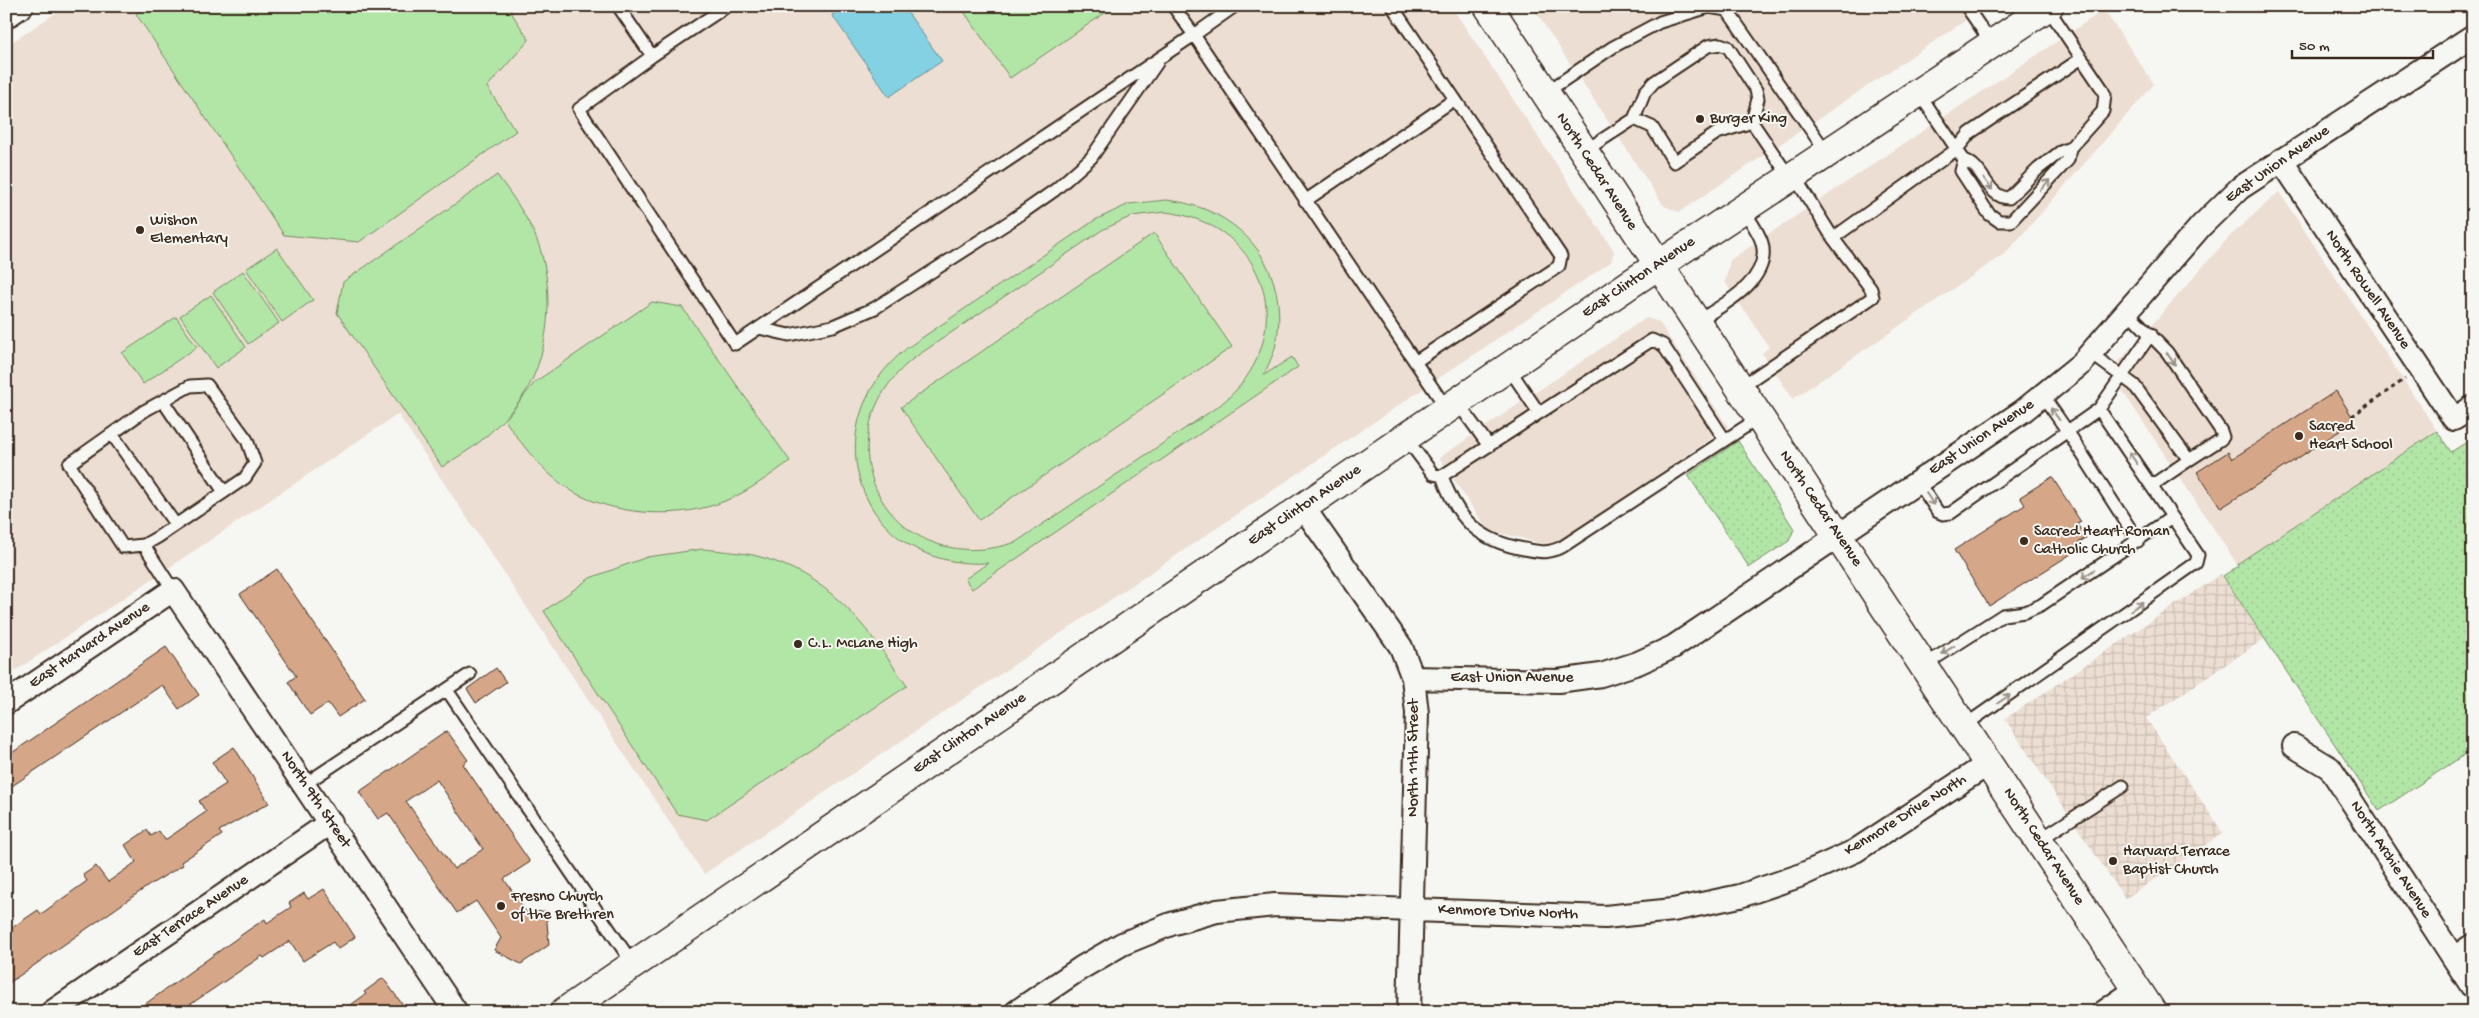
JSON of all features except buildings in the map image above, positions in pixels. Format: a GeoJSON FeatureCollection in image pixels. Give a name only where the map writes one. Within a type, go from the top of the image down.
{"type":"FeatureCollection","features":[{"type":"Feature","properties":{"kind":"main road","name":"North Cedar Avenue"},"geometry":{"type":"LineString","coordinates":[[1488,6],[1657,266],[1838,536],[2152,1012]]}},
{"type":"Feature","properties":{"kind":"main road","name":"East Clinton Avenue"},"geometry":{"type":"LineString","coordinates":[[566,1011],[1657,266],[2048,7]]}},
{"type":"Feature","properties":{"kind":"street"},"geometry":{"type":"LineString","coordinates":[[6,16],[22,6]]}},
{"type":"Feature","properties":{"kind":"street","name":"East Union Avenue"},"geometry":{"type":"LineString","coordinates":[[1413,678],[1558,681],[1601,675],[1638,663],[1673,647],[2043,396],[2090,353],[2200,226],[2240,188],[2473,36]]}},
{"type":"Feature","properties":{"kind":"street","name":"North Rowell Avenue"},"geometry":{"type":"LineString","coordinates":[[2281,160],[2454,419],[2473,407]]}},
{"type":"Feature","properties":{"kind":"street","name":"North 11th Street"},"geometry":{"type":"LineString","coordinates":[[1303,507],[1401,647],[1413,678],[1417,713],[1409,1012]]}},
{"type":"Feature","properties":{"kind":"street","name":"East Harvard Avenue"},"geometry":{"type":"LineString","coordinates":[[6,703],[173,590]]}},
{"type":"Feature","properties":{"kind":"street","name":"North 9th Street"},"geometry":{"type":"LineString","coordinates":[[173,590],[331,822],[456,1012]]}},
{"type":"Feature","properties":{"kind":"street","name":"North Archie Avenue"},"geometry":{"type":"LineString","coordinates":[[2294,746],[2330,768],[2473,988]]}},
{"type":"Feature","properties":{"kind":"street","name":"Kenmore Drive North"},"geometry":{"type":"LineString","coordinates":[[1016,1012],[1081,968],[1122,944],[1171,924],[1217,911],[1275,905],[1605,917],[1673,910],[1740,896],[1799,876],[1855,851],[1988,764]]}},
{"type":"Feature","properties":{"kind":"street","name":"East Terrace Avenue"},"geometry":{"type":"LineString","coordinates":[[52,1012],[331,822]]}},
{"type":"Feature","properties":{"kind":"street"},"geometry":{"type":"LineString","coordinates":[[2454,958],[2473,945]]}},
{"type":"Feature","properties":{"kind":"street"},"geometry":{"type":"LineString","coordinates":[[2104,1012],[2137,989]]}},
{"type":"Feature","properties":{"kind":"lane"},"geometry":{"type":"LineString","coordinates":[[618,6],[652,56]]}},
{"type":"Feature","properties":{"kind":"lane"},"geometry":{"type":"LineString","coordinates":[[726,6],[652,56],[579,110],[735,344],[1235,6]]}},
{"type":"Feature","properties":{"kind":"lane"},"geometry":{"type":"LineString","coordinates":[[1173,6],[1415,362],[1489,446]]}},
{"type":"Feature","properties":{"kind":"lane"},"geometry":{"type":"LineString","coordinates":[[1392,6],[1561,256],[1559,266],[1415,362]]}},
{"type":"Feature","properties":{"kind":"lane"},"geometry":{"type":"LineString","coordinates":[[1966,6],[1992,44]]}},
{"type":"Feature","properties":{"kind":"lane"},"geometry":{"type":"LineString","coordinates":[[1544,93],[1613,47],[1660,22],[1709,7],[1727,10],[1827,153]]}},
{"type":"Feature","properties":{"kind":"lane"},"geometry":{"type":"LineString","coordinates":[[1918,92],[1964,160],[1972,163],[1995,194],[2002,198],[2009,198],[2038,169],[2060,152],[2070,148],[2104,111],[2105,95],[2048,7]]}},
{"type":"Feature","properties":{"kind":"lane"},"geometry":{"type":"LineString","coordinates":[[1583,152],[1634,118],[1645,92],[1654,82],[1708,46],[1720,44],[1728,47],[1756,90],[1758,99],[1752,122],[1790,178],[1801,187],[1833,238],[1871,289],[1874,297],[1739,388]]}},
{"type":"Feature","properties":{"kind":"lane"},"geometry":{"type":"LineString","coordinates":[[759,328],[789,335],[833,326],[875,308],[1012,220],[1055,190],[1091,158],[1162,56]]}},
{"type":"Feature","properties":{"kind":"lane"},"geometry":{"type":"LineString","coordinates":[[1833,238],[1958,149],[1970,133],[2082,58]]}},
{"type":"Feature","properties":{"kind":"lane"},"geometry":{"type":"LineString","coordinates":[[1305,200],[1455,99]]}},
{"type":"Feature","properties":{"kind":"lane"},"geometry":{"type":"LineString","coordinates":[[1634,118],[1652,127],[1674,162],[1717,133],[1752,122]]}},
{"type":"Feature","properties":{"kind":"lane"},"geometry":{"type":"LineString","coordinates":[[1964,160],[1961,171],[1989,214],[1999,221],[2011,220],[2068,160],[2070,148]]}},
{"type":"Feature","properties":{"kind":"lane"},"geometry":{"type":"LineString","coordinates":[[1696,322],[1739,293],[1756,277],[1762,255],[1762,244],[1743,209]]}},
{"type":"Feature","properties":{"kind":"lane"},"geometry":{"type":"LineString","coordinates":[[2127,311],[2151,334],[2172,360],[2223,437],[2151,486]]}},
{"type":"Feature","properties":{"kind":"lane"},"geometry":{"type":"LineString","coordinates":[[1918,482],[1938,512],[1943,514],[1951,513],[2099,409],[2120,375],[2151,334]]}},
{"type":"Feature","properties":{"kind":"lane"},"geometry":{"type":"LineString","coordinates":[[1405,437],[1433,474],[1442,476],[1652,340],[1663,345],[1725,440]]}},
{"type":"Feature","properties":{"kind":"lane"},"geometry":{"type":"LineString","coordinates":[[2090,353],[2134,385],[2189,460]]}},
{"type":"Feature","properties":{"kind":"lane"},"geometry":{"type":"LineString","coordinates":[[1508,368],[1539,413]]}},
{"type":"Feature","properties":{"kind":"lane"},"geometry":{"type":"LineString","coordinates":[[207,385],[247,440],[255,463],[245,478],[144,545],[124,547],[69,464],[163,401],[190,386],[207,385]]}},
{"type":"Feature","properties":{"kind":"lane"},"geometry":{"type":"LineString","coordinates":[[2043,396],[2138,540]]}},
{"type":"Feature","properties":{"kind":"lane"},"geometry":{"type":"LineString","coordinates":[[163,401],[224,492]]}},
{"type":"Feature","properties":{"kind":"lane"},"geometry":{"type":"LineString","coordinates":[[1964,726],[2196,563],[2198,555],[2099,409]]}},
{"type":"Feature","properties":{"kind":"lane"},"geometry":{"type":"LineString","coordinates":[[1442,476],[1449,496],[1473,530],[1489,540],[1511,547],[1549,553],[1562,547],[1759,418]]}},
{"type":"Feature","properties":{"kind":"lane"},"geometry":{"type":"LineString","coordinates":[[112,434],[175,524]]}},
{"type":"Feature","properties":{"kind":"lane"},"geometry":{"type":"LineString","coordinates":[[1923,666],[2003,615],[2025,612],[2041,605],[2172,518]]}},
{"type":"Feature","properties":{"kind":"lane"},"geometry":{"type":"LineString","coordinates":[[144,545],[173,590]]}},
{"type":"Feature","properties":{"kind":"lane"},"geometry":{"type":"LineString","coordinates":[[305,784],[470,674]]}},
{"type":"Feature","properties":{"kind":"lane"},"geometry":{"type":"LineString","coordinates":[[447,690],[633,964]]}},
{"type":"Feature","properties":{"kind":"lane"},"geometry":{"type":"LineString","coordinates":[[2039,840],[2123,786]]}},
{"type":"Feature","properties":{"kind":"path"},"geometry":{"type":"LineString","coordinates":[[2352,416],[2420,369]]}},
{"type":"Feature","properties":{"kind":"shaded area","name":"C.L. McLane High"},"geometry":{"type":"Polygon","coordinates":[[[66,6],[1451,6],[1614,251],[1611,262],[704,874],[398,414],[6,677],[6,46],[66,6]]]}},
{"type":"Feature","properties":{"kind":"shaded area"},"geometry":{"type":"Polygon","coordinates":[[[1532,6],[1987,6],[1679,212],[1664,206],[1532,6]]]}},
{"type":"Feature","properties":{"kind":"shaded area"},"geometry":{"type":"Polygon","coordinates":[[[2104,10],[2154,84],[2007,252],[1793,399],[1762,353],[1769,347],[1725,282],[1730,260],[2104,10]]]}},
{"type":"Feature","properties":{"kind":"shaded area"},"geometry":{"type":"Polygon","coordinates":[[[2279,192],[2437,431],[2237,564],[2110,372],[2231,235],[2279,192]]]}},
{"type":"Feature","properties":{"kind":"shaded area"},"geometry":{"type":"Polygon","coordinates":[[[1646,318],[1659,322],[1728,427],[1553,546],[1488,530],[1439,458],[1646,318]]]}},
{"type":"Feature","properties":{"kind":"shaded area"},"geometry":{"type":"Polygon","coordinates":[[[2221,574],[2264,639],[2146,718],[2223,833],[2125,899],[2005,719],[2221,574]]]}},
{"type":"Feature","properties":{"kind":"green space"},"geometry":{"type":"Polygon","coordinates":[[[144,6],[507,6],[529,40],[487,87],[516,131],[359,242],[284,235],[136,14],[144,6]]]}},
{"type":"Feature","properties":{"kind":"green space"},"geometry":{"type":"Polygon","coordinates":[[[960,6],[1115,6],[1010,78],[960,6]]]}},
{"type":"Feature","properties":{"kind":"green space"},"geometry":{"type":"Polygon","coordinates":[[[497,175],[514,198],[537,240],[546,275],[548,294],[546,332],[537,368],[521,399],[483,439],[442,467],[337,313],[343,282],[497,175]]]}},
{"type":"Feature","properties":{"kind":"green space"},"geometry":{"type":"Polygon","coordinates":[[[1166,200],[1192,205],[1215,214],[1236,227],[1253,244],[1266,264],[1275,287],[1279,312],[1277,339],[1264,375],[1292,357],[1298,367],[972,589],[965,579],[988,563],[944,559],[907,544],[880,519],[862,488],[855,453],[860,416],[877,380],[907,348],[1095,220],[1129,204],[1166,200]],[[1165,212],[1132,216],[1102,230],[914,358],[884,391],[869,427],[868,463],[880,496],[902,524],[933,542],[972,550],[1016,542],[1220,405],[1245,378],[1261,349],[1266,318],[1263,288],[1250,261],[1229,238],[1201,221],[1165,212]]]}},
{"type":"Feature","properties":{"kind":"green space"},"geometry":{"type":"Polygon","coordinates":[[[1154,233],[1232,347],[979,520],[901,407],[1154,233]]]}},
{"type":"Feature","properties":{"kind":"green space"},"geometry":{"type":"Polygon","coordinates":[[[277,248],[313,300],[282,322],[246,269],[277,248]]]}},
{"type":"Feature","properties":{"kind":"green space"},"geometry":{"type":"Polygon","coordinates":[[[243,271],[279,323],[248,344],[213,292],[243,271]]]}},
{"type":"Feature","properties":{"kind":"green space"},"geometry":{"type":"Polygon","coordinates":[[[211,295],[246,347],[216,368],[180,316],[211,295]]]}},
{"type":"Feature","properties":{"kind":"green space"},"geometry":{"type":"Polygon","coordinates":[[[652,302],[682,307],[790,461],[742,493],[708,507],[690,511],[652,513],[614,507],[579,495],[547,472],[520,441],[505,420],[535,382],[652,302]]]}},
{"type":"Feature","properties":{"kind":"green space"},"geometry":{"type":"Polygon","coordinates":[[[176,317],[197,347],[143,384],[122,353],[176,317]]]}},
{"type":"Feature","properties":{"kind":"green space"},"geometry":{"type":"Polygon","coordinates":[[[2437,431],[2451,452],[2473,438],[2473,749],[2379,811],[2223,576],[2238,566],[2237,564],[2437,431]]]}},
{"type":"Feature","properties":{"kind":"green space"},"geometry":{"type":"Polygon","coordinates":[[[1738,441],[1794,529],[1789,541],[1749,567],[1688,475],[1738,441]]]}},
{"type":"Feature","properties":{"kind":"green space"},"geometry":{"type":"Polygon","coordinates":[[[703,549],[753,555],[780,563],[804,575],[825,589],[861,623],[907,686],[707,820],[677,814],[544,611],[590,578],[647,557],[703,549]]]}},
{"type":"Feature","properties":{"kind":"water"},"geometry":{"type":"Polygon","coordinates":[[[844,6],[903,6],[942,61],[889,97],[832,15],[844,6]]]}},
{"type":"Feature","properties":{"kind":"place","name":"Burger King"},"geometry":{"type":"Point","coordinates":[1700,119]}},
{"type":"Feature","properties":{"kind":"place","name":"Wishon Elementary"},"geometry":{"type":"Point","coordinates":[140,230]}},
{"type":"Feature","properties":{"kind":"place","name":"Sacred Heart School"},"geometry":{"type":"Point","coordinates":[2299,436]}},
{"type":"Feature","properties":{"kind":"place","name":"Sacred Heart Roman Catholic Church"},"geometry":{"type":"Point","coordinates":[2024,541]}},
{"type":"Feature","properties":{"kind":"place","name":"C.L. McLane High"},"geometry":{"type":"Point","coordinates":[798,644]}},
{"type":"Feature","properties":{"kind":"place","name":"Harvard Terrace Baptist Church"},"geometry":{"type":"Point","coordinates":[2113,861]}},
{"type":"Feature","properties":{"kind":"place","name":"Fresno Church of the Brethren"},"geometry":{"type":"Point","coordinates":[501,906]}}]}
